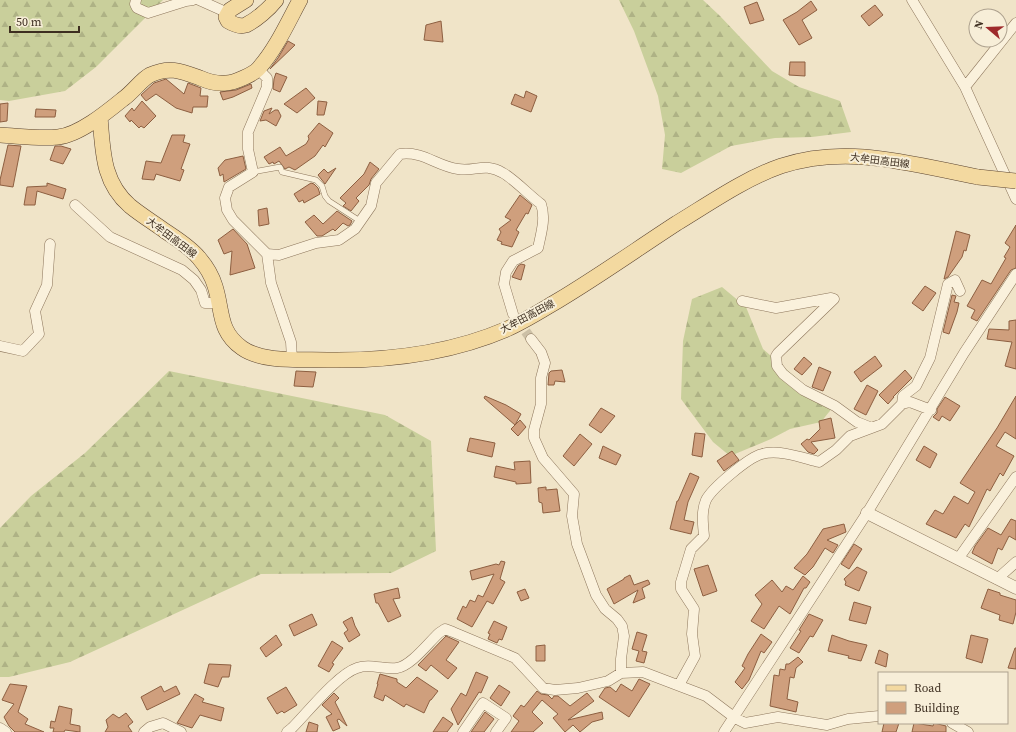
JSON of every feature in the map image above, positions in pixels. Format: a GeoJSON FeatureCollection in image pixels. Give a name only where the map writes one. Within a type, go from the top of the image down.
{"type":"FeatureCollection","features":[{"type":"Feature","properties":{"kind":"main road"},"geometry":{"type":"LineString","coordinates":[[246,0],[230,10],[226,17],[228,21],[238,25],[245,25],[264,13],[276,0]]}},
{"type":"Feature","properties":{"kind":"main road"},"geometry":{"type":"LineString","coordinates":[[0,135],[40,138],[59,137],[77,130],[100,117],[127,97],[148,76],[161,70],[172,69],[204,79],[225,83],[233,82],[258,69],[280,37],[300,0]]}},
{"type":"Feature","properties":{"kind":"main road","name":"大牟田高田線"},"geometry":{"type":"LineString","coordinates":[[100,117],[104,160],[108,176],[117,192],[129,206],[189,248],[200,259],[210,273],[216,287],[223,326],[230,338],[244,350],[257,355],[274,358],[370,360],[407,357],[456,347],[507,329],[582,286],[710,202],[752,178],[780,166],[812,158],[837,155],[864,156],[978,177],[1016,182]]}},
{"type":"Feature","properties":{"kind":"street"},"geometry":{"type":"LineString","coordinates":[[136,0],[135,4],[137,8],[148,13],[193,0]]}},
{"type":"Feature","properties":{"kind":"street"},"geometry":{"type":"LineString","coordinates":[[198,0],[228,14]]}},
{"type":"Feature","properties":{"kind":"street"},"geometry":{"type":"LineString","coordinates":[[912,0],[965,87],[1016,199]]}},
{"type":"Feature","properties":{"kind":"street"},"geometry":{"type":"LineString","coordinates":[[965,87],[1016,23]]}},
{"type":"Feature","properties":{"kind":"street"},"geometry":{"type":"LineString","coordinates":[[258,69],[267,78],[267,87],[248,132],[248,149],[253,172],[229,187],[225,198],[227,210],[233,220],[267,254],[271,284],[291,342],[292,358]]}},
{"type":"Feature","properties":{"kind":"street"},"geometry":{"type":"LineString","coordinates":[[267,254],[279,255],[316,243],[339,240],[355,229],[371,206],[376,183],[400,154],[409,153],[420,155],[456,169],[464,170],[489,167],[503,173],[540,204],[543,212],[541,236],[538,248],[512,261],[506,272],[504,284],[513,314]]}},
{"type":"Feature","properties":{"kind":"street"},"geometry":{"type":"LineString","coordinates":[[75,205],[110,237],[182,270],[194,280],[202,290],[205,303],[218,303]]}},
{"type":"Feature","properties":{"kind":"street"},"geometry":{"type":"LineString","coordinates":[[0,346],[23,351],[40,334],[35,311],[47,285],[50,244]]}},
{"type":"Feature","properties":{"kind":"street"},"geometry":{"type":"LineString","coordinates":[[724,732],[867,513],[964,353],[1016,274]]}},
{"type":"Feature","properties":{"kind":"street"},"geometry":{"type":"LineString","coordinates":[[902,404],[903,396],[916,386],[930,358],[948,284],[955,280],[960,291]]}},
{"type":"Feature","properties":{"kind":"street"},"geometry":{"type":"LineString","coordinates":[[742,301],[776,308],[831,298],[834,299],[778,353],[776,356],[777,366],[783,374],[803,390],[835,406],[858,422],[872,428]]}},
{"type":"Feature","properties":{"kind":"street"},"geometry":{"type":"LineString","coordinates":[[531,339],[541,352],[545,362],[541,378],[541,404],[534,430],[534,438],[544,458],[574,494],[572,516],[577,544],[596,595],[605,609],[617,619],[622,626],[624,636],[621,674]]}},
{"type":"Feature","properties":{"kind":"street"},"geometry":{"type":"LineString","coordinates":[[679,685],[695,656],[692,634],[694,609],[681,589],[681,582],[691,549],[704,536],[703,511],[707,499],[720,485],[746,463],[762,454],[777,453],[820,462],[836,450],[850,436],[882,424],[902,404],[910,402],[930,410]]}},
{"type":"Feature","properties":{"kind":"street"},"geometry":{"type":"LineString","coordinates":[[958,559],[1016,477]]}},
{"type":"Feature","properties":{"kind":"street"},"geometry":{"type":"LineString","coordinates":[[867,513],[1016,588]]}},
{"type":"Feature","properties":{"kind":"street"},"geometry":{"type":"LineString","coordinates":[[997,579],[1016,562]]}},
{"type":"Feature","properties":{"kind":"street"},"geometry":{"type":"LineString","coordinates":[[287,732],[342,675],[357,667],[370,666],[398,668],[409,662],[439,632],[445,629],[515,658],[543,688],[555,690],[578,688],[608,681],[621,674],[643,672],[706,696],[734,718],[745,723],[778,717],[827,725],[848,719],[878,716]]}},
{"type":"Feature","properties":{"kind":"street"},"geometry":{"type":"LineString","coordinates":[[463,732],[483,703],[506,718],[496,732]]}},
{"type":"Feature","properties":{"kind":"street"},"geometry":{"type":"LineString","coordinates":[[144,732],[150,727],[163,723],[181,732]]}},
{"type":"Feature","properties":{"kind":"street"},"geometry":{"type":"LineString","coordinates":[[954,724],[968,732]]}},
{"type":"Feature","properties":{"kind":"street"},"geometry":{"type":"LineString","coordinates":[[0,728],[6,732]]}},
{"type":"Feature","properties":{"kind":"lane"},"geometry":{"type":"LineString","coordinates":[[253,172],[280,167],[282,172],[316,180],[322,186],[325,196],[329,201],[360,221]]}},
{"type":"Feature","properties":{"kind":"green space"},"geometry":{"type":"Polygon","coordinates":[[[0,0],[163,0],[96,67],[65,91],[9,101],[0,100],[0,0]]]}},
{"type":"Feature","properties":{"kind":"green space"},"geometry":{"type":"Polygon","coordinates":[[[619,0],[703,0],[772,71],[799,87],[840,101],[851,132],[812,137],[775,138],[731,146],[681,173],[662,169],[665,135],[658,96],[634,31],[619,0]]]}},
{"type":"Feature","properties":{"kind":"green space"},"geometry":{"type":"Polygon","coordinates":[[[722,287],[746,307],[763,349],[809,389],[833,407],[821,422],[790,429],[771,439],[730,456],[713,442],[681,399],[683,341],[692,299],[722,287]]]}},
{"type":"Feature","properties":{"kind":"green space"},"geometry":{"type":"Polygon","coordinates":[[[169,371],[385,415],[431,441],[436,551],[391,573],[261,574],[70,662],[9,677],[0,677],[0,528],[31,496],[85,453],[169,371]]]}},
{"type":"Feature","properties":{"kind":"building"},"geometry":{"type":"Polygon","coordinates":[[[811,1],[817,10],[802,20],[812,38],[799,45],[783,20],[797,12],[811,1]]]}},
{"type":"Feature","properties":{"kind":"building"},"geometry":{"type":"Polygon","coordinates":[[[757,2],[764,20],[750,24],[744,7],[757,2]]]}},
{"type":"Feature","properties":{"kind":"building"},"geometry":{"type":"Polygon","coordinates":[[[875,5],[883,15],[869,26],[861,16],[875,5]]]}},
{"type":"Feature","properties":{"kind":"building"},"geometry":{"type":"Polygon","coordinates":[[[441,21],[443,42],[424,40],[426,25],[441,21]]]}},
{"type":"Feature","properties":{"kind":"building"},"geometry":{"type":"Polygon","coordinates":[[[288,41],[295,45],[270,69],[278,58],[288,41]]]}},
{"type":"Feature","properties":{"kind":"building"},"geometry":{"type":"Polygon","coordinates":[[[790,62],[805,62],[805,76],[789,75],[790,62]]]}},
{"type":"Feature","properties":{"kind":"building"},"geometry":{"type":"Polygon","coordinates":[[[276,73],[287,77],[280,92],[273,89],[276,73]]]}},
{"type":"Feature","properties":{"kind":"building"},"geometry":{"type":"Polygon","coordinates":[[[166,79],[184,94],[188,83],[201,88],[200,96],[208,96],[207,107],[193,107],[192,113],[176,108],[156,94],[146,101],[141,95],[154,83],[166,79]]]}},
{"type":"Feature","properties":{"kind":"building"},"geometry":{"type":"Polygon","coordinates":[[[251,84],[252,88],[223,100],[220,92],[236,90],[251,84]]]}},
{"type":"Feature","properties":{"kind":"building"},"geometry":{"type":"Polygon","coordinates":[[[306,88],[315,98],[297,113],[284,104],[306,88]]]}},
{"type":"Feature","properties":{"kind":"building"},"geometry":{"type":"Polygon","coordinates":[[[526,91],[537,96],[531,112],[511,104],[515,94],[524,98],[526,91]]]}},
{"type":"Feature","properties":{"kind":"building"},"geometry":{"type":"Polygon","coordinates":[[[142,101],[156,116],[144,128],[141,126],[139,128],[131,120],[130,122],[125,116],[132,108],[134,111],[142,101]]]}},
{"type":"Feature","properties":{"kind":"building"},"geometry":{"type":"Polygon","coordinates":[[[318,101],[327,102],[324,115],[317,115],[318,101]]]}},
{"type":"Feature","properties":{"kind":"building"},"geometry":{"type":"Polygon","coordinates":[[[8,103],[7,121],[0,122],[0,104],[8,103]]]}},
{"type":"Feature","properties":{"kind":"building"},"geometry":{"type":"Polygon","coordinates":[[[272,108],[269,114],[275,110],[278,110],[281,116],[276,126],[266,120],[260,121],[264,111],[272,108]]]}},
{"type":"Feature","properties":{"kind":"building"},"geometry":{"type":"Polygon","coordinates":[[[36,109],[56,110],[55,117],[35,117],[36,109]]]}},
{"type":"Feature","properties":{"kind":"building"},"geometry":{"type":"Polygon","coordinates":[[[319,123],[333,133],[325,147],[323,145],[315,156],[295,170],[289,167],[285,169],[279,161],[274,164],[273,162],[269,164],[264,157],[280,147],[286,156],[306,144],[309,139],[308,136],[319,123]]]}},
{"type":"Feature","properties":{"kind":"building"},"geometry":{"type":"Polygon","coordinates":[[[172,135],[185,135],[183,142],[190,144],[181,169],[184,170],[180,181],[156,174],[154,180],[142,179],[146,161],[161,163],[172,135]]]}},
{"type":"Feature","properties":{"kind":"building"},"geometry":{"type":"Polygon","coordinates":[[[8,145],[21,146],[13,187],[0,185],[8,145]]]}},
{"type":"Feature","properties":{"kind":"building"},"geometry":{"type":"Polygon","coordinates":[[[55,146],[71,149],[63,164],[50,160],[55,146]]]}},
{"type":"Feature","properties":{"kind":"building"},"geometry":{"type":"Polygon","coordinates":[[[243,156],[246,169],[224,182],[223,174],[220,176],[218,168],[225,160],[243,156]]]}},
{"type":"Feature","properties":{"kind":"building"},"geometry":{"type":"Polygon","coordinates":[[[370,162],[379,169],[371,179],[369,185],[356,198],[359,201],[351,211],[343,206],[346,203],[340,198],[364,174],[370,162]]]}},
{"type":"Feature","properties":{"kind":"building"},"geometry":{"type":"Polygon","coordinates":[[[336,168],[325,184],[318,175],[324,169],[328,173],[336,168]]]}},
{"type":"Feature","properties":{"kind":"building"},"geometry":{"type":"Polygon","coordinates":[[[47,183],[66,189],[63,199],[37,191],[35,205],[24,205],[27,187],[47,186],[47,183]]]}},
{"type":"Feature","properties":{"kind":"building"},"geometry":{"type":"Polygon","coordinates":[[[311,183],[318,188],[320,194],[304,203],[303,200],[299,202],[294,194],[311,183]]]}},
{"type":"Feature","properties":{"kind":"building"},"geometry":{"type":"Polygon","coordinates":[[[520,195],[532,205],[528,214],[526,213],[516,230],[519,232],[512,247],[501,244],[502,242],[497,240],[501,232],[499,229],[511,220],[505,217],[520,195]]]}},
{"type":"Feature","properties":{"kind":"building"},"geometry":{"type":"Polygon","coordinates":[[[267,208],[269,224],[259,226],[258,210],[267,208]]]}},
{"type":"Feature","properties":{"kind":"building"},"geometry":{"type":"Polygon","coordinates":[[[337,211],[352,221],[350,225],[348,226],[343,223],[335,231],[333,229],[322,236],[317,236],[305,222],[314,215],[323,224],[337,211]]]}},
{"type":"Feature","properties":{"kind":"building"},"geometry":{"type":"Polygon","coordinates":[[[1016,225],[1016,268],[1011,270],[977,321],[971,318],[975,310],[967,306],[982,280],[991,284],[1006,258],[1004,257],[1010,247],[1005,243],[1016,225]]]}},
{"type":"Feature","properties":{"kind":"building"},"geometry":{"type":"Polygon","coordinates":[[[233,229],[247,244],[255,268],[230,275],[232,251],[224,254],[218,240],[233,229]]]}},
{"type":"Feature","properties":{"kind":"building"},"geometry":{"type":"Polygon","coordinates":[[[956,231],[970,235],[966,251],[964,250],[962,257],[948,277],[944,279],[956,231]]]}},
{"type":"Feature","properties":{"kind":"building"},"geometry":{"type":"Polygon","coordinates":[[[521,264],[525,265],[521,280],[512,277],[518,266],[521,264]]]}},
{"type":"Feature","properties":{"kind":"building"},"geometry":{"type":"Polygon","coordinates":[[[925,286],[936,293],[923,311],[912,303],[925,286]]]}},
{"type":"Feature","properties":{"kind":"building"},"geometry":{"type":"Polygon","coordinates":[[[952,295],[956,296],[954,302],[959,303],[949,334],[943,332],[952,295]]]}},
{"type":"Feature","properties":{"kind":"building"},"geometry":{"type":"Polygon","coordinates":[[[1016,320],[1016,369],[1005,366],[1012,342],[987,339],[989,329],[1009,330],[1009,321],[1016,320]]]}},
{"type":"Feature","properties":{"kind":"building"},"geometry":{"type":"Polygon","coordinates":[[[875,356],[882,366],[861,382],[854,372],[875,356]]]}},
{"type":"Feature","properties":{"kind":"building"},"geometry":{"type":"Polygon","coordinates":[[[804,357],[812,364],[802,375],[794,369],[804,357]]]}},
{"type":"Feature","properties":{"kind":"building"},"geometry":{"type":"Polygon","coordinates":[[[819,367],[831,372],[823,391],[812,387],[819,367]]]}},
{"type":"Feature","properties":{"kind":"building"},"geometry":{"type":"Polygon","coordinates":[[[562,370],[565,382],[555,381],[554,385],[548,385],[549,373],[551,371],[562,370]]]}},
{"type":"Feature","properties":{"kind":"building"},"geometry":{"type":"Polygon","coordinates":[[[905,370],[912,378],[888,404],[879,395],[905,370]]]}},
{"type":"Feature","properties":{"kind":"building"},"geometry":{"type":"Polygon","coordinates":[[[296,371],[316,372],[313,387],[294,386],[296,371]]]}},
{"type":"Feature","properties":{"kind":"building"},"geometry":{"type":"Polygon","coordinates":[[[867,385],[878,391],[866,415],[854,409],[867,385]]]}},
{"type":"Feature","properties":{"kind":"building"},"geometry":{"type":"Polygon","coordinates":[[[485,396],[506,405],[521,414],[515,425],[484,398],[485,396]]]}},
{"type":"Feature","properties":{"kind":"building"},"geometry":{"type":"Polygon","coordinates":[[[1016,396],[1016,439],[1005,432],[996,446],[1014,456],[1003,476],[1000,473],[990,491],[987,489],[969,527],[965,524],[956,538],[926,524],[935,510],[943,514],[954,496],[968,504],[975,492],[960,483],[997,428],[1016,396]]]}},
{"type":"Feature","properties":{"kind":"building"},"geometry":{"type":"Polygon","coordinates":[[[945,397],[960,406],[950,421],[942,416],[939,421],[933,417],[937,413],[937,409],[945,397]]]}},
{"type":"Feature","properties":{"kind":"building"},"geometry":{"type":"Polygon","coordinates":[[[601,408],[615,416],[601,433],[589,425],[601,408]]]}},
{"type":"Feature","properties":{"kind":"building"},"geometry":{"type":"Polygon","coordinates":[[[831,418],[835,438],[811,442],[818,450],[814,454],[808,452],[801,444],[807,439],[809,440],[820,429],[819,421],[831,418]]]}},
{"type":"Feature","properties":{"kind":"building"},"geometry":{"type":"Polygon","coordinates":[[[520,420],[526,427],[518,436],[511,429],[520,420]]]}},
{"type":"Feature","properties":{"kind":"building"},"geometry":{"type":"Polygon","coordinates":[[[695,433],[705,434],[702,457],[692,455],[695,433]]]}},
{"type":"Feature","properties":{"kind":"building"},"geometry":{"type":"Polygon","coordinates":[[[580,434],[592,444],[574,466],[563,456],[580,434]]]}},
{"type":"Feature","properties":{"kind":"building"},"geometry":{"type":"Polygon","coordinates":[[[470,438],[495,443],[492,457],[467,451],[470,438]]]}},
{"type":"Feature","properties":{"kind":"building"},"geometry":{"type":"Polygon","coordinates":[[[603,446],[621,455],[616,465],[599,458],[603,446]]]}},
{"type":"Feature","properties":{"kind":"building"},"geometry":{"type":"Polygon","coordinates":[[[924,446],[937,454],[930,468],[916,460],[924,446]]]}},
{"type":"Feature","properties":{"kind":"building"},"geometry":{"type":"Polygon","coordinates":[[[732,451],[739,460],[724,471],[717,461],[732,451]]]}},
{"type":"Feature","properties":{"kind":"building"},"geometry":{"type":"Polygon","coordinates":[[[530,461],[531,483],[516,484],[516,482],[494,477],[496,466],[515,470],[514,462],[530,461]]]}},
{"type":"Feature","properties":{"kind":"building"},"geometry":{"type":"Polygon","coordinates":[[[690,473],[699,477],[688,502],[684,520],[694,522],[691,534],[670,529],[677,501],[690,473]]]}},
{"type":"Feature","properties":{"kind":"building"},"geometry":{"type":"Polygon","coordinates":[[[546,487],[546,490],[557,489],[560,511],[543,513],[542,503],[539,502],[538,488],[546,487]]]}},
{"type":"Feature","properties":{"kind":"building"},"geometry":{"type":"Polygon","coordinates":[[[1011,519],[1016,521],[1016,540],[1009,536],[1002,550],[998,548],[992,564],[972,553],[975,546],[988,528],[1001,535],[1011,519]]]}},
{"type":"Feature","properties":{"kind":"building"},"geometry":{"type":"Polygon","coordinates":[[[844,524],[846,532],[827,540],[838,545],[833,553],[825,548],[813,567],[805,575],[794,568],[807,554],[823,529],[844,524]]]}},
{"type":"Feature","properties":{"kind":"building"},"geometry":{"type":"Polygon","coordinates":[[[854,544],[862,549],[849,569],[841,564],[854,544]]]}},
{"type":"Feature","properties":{"kind":"building"},"geometry":{"type":"Polygon","coordinates":[[[501,561],[505,562],[500,579],[505,582],[493,604],[487,601],[472,627],[457,619],[463,606],[466,608],[470,600],[475,602],[478,595],[483,597],[494,574],[472,580],[470,571],[496,564],[499,565],[501,561]]]}},
{"type":"Feature","properties":{"kind":"building"},"geometry":{"type":"Polygon","coordinates":[[[708,565],[717,591],[703,596],[694,569],[708,565]]]}},
{"type":"Feature","properties":{"kind":"building"},"geometry":{"type":"Polygon","coordinates":[[[857,567],[867,572],[859,591],[845,585],[846,582],[844,579],[857,567]]]}},
{"type":"Feature","properties":{"kind":"building"},"geometry":{"type":"Polygon","coordinates":[[[630,575],[634,585],[648,580],[650,584],[642,588],[645,598],[633,603],[638,590],[614,604],[607,589],[630,575]]]}},
{"type":"Feature","properties":{"kind":"building"},"geometry":{"type":"Polygon","coordinates":[[[803,576],[810,582],[806,588],[804,588],[790,614],[779,606],[764,629],[751,621],[762,604],[755,595],[772,580],[782,592],[786,586],[793,590],[803,576]]]}},
{"type":"Feature","properties":{"kind":"building"},"geometry":{"type":"Polygon","coordinates":[[[398,588],[400,598],[393,599],[401,616],[388,622],[378,603],[376,603],[374,594],[398,588]]]}},
{"type":"Feature","properties":{"kind":"building"},"geometry":{"type":"Polygon","coordinates":[[[525,589],[529,598],[521,601],[517,592],[525,589]]]}},
{"type":"Feature","properties":{"kind":"building"},"geometry":{"type":"Polygon","coordinates":[[[988,589],[1016,600],[1016,612],[1013,624],[999,620],[1000,615],[981,608],[988,589]]]}},
{"type":"Feature","properties":{"kind":"building"},"geometry":{"type":"Polygon","coordinates":[[[854,602],[871,607],[866,624],[849,620],[854,602]]]}},
{"type":"Feature","properties":{"kind":"building"},"geometry":{"type":"Polygon","coordinates":[[[312,614],[317,625],[294,636],[289,625],[312,614]]]}},
{"type":"Feature","properties":{"kind":"building"},"geometry":{"type":"Polygon","coordinates":[[[809,614],[823,620],[813,637],[810,636],[799,653],[790,648],[801,631],[799,630],[809,614]]]}},
{"type":"Feature","properties":{"kind":"building"},"geometry":{"type":"Polygon","coordinates":[[[352,617],[360,635],[349,642],[344,633],[348,630],[343,622],[352,617]]]}},
{"type":"Feature","properties":{"kind":"building"},"geometry":{"type":"Polygon","coordinates":[[[494,621],[507,627],[502,640],[499,639],[497,643],[488,639],[490,634],[488,633],[494,621]]]}},
{"type":"Feature","properties":{"kind":"building"},"geometry":{"type":"Polygon","coordinates":[[[637,632],[647,635],[642,651],[647,652],[644,663],[636,661],[639,651],[632,649],[637,632]]]}},
{"type":"Feature","properties":{"kind":"building"},"geometry":{"type":"Polygon","coordinates":[[[761,634],[772,642],[764,653],[761,651],[749,680],[742,689],[735,682],[745,668],[742,666],[761,634]]]}},
{"type":"Feature","properties":{"kind":"building"},"geometry":{"type":"Polygon","coordinates":[[[276,635],[282,645],[266,657],[260,648],[276,635]]]}},
{"type":"Feature","properties":{"kind":"building"},"geometry":{"type":"Polygon","coordinates":[[[832,635],[867,645],[861,661],[848,658],[849,656],[828,651],[832,635]]]}},
{"type":"Feature","properties":{"kind":"building"},"geometry":{"type":"Polygon","coordinates":[[[971,635],[988,639],[982,663],[966,658],[971,635]]]}},
{"type":"Feature","properties":{"kind":"building"},"geometry":{"type":"Polygon","coordinates":[[[446,636],[459,642],[446,660],[457,668],[448,679],[431,665],[426,671],[418,665],[446,636]]]}},
{"type":"Feature","properties":{"kind":"building"},"geometry":{"type":"Polygon","coordinates":[[[332,641],[343,648],[332,663],[334,664],[329,672],[318,666],[332,641]]]}},
{"type":"Feature","properties":{"kind":"building"},"geometry":{"type":"Polygon","coordinates":[[[545,645],[545,661],[536,661],[536,646],[545,645]]]}},
{"type":"Feature","properties":{"kind":"building"},"geometry":{"type":"Polygon","coordinates":[[[1015,648],[1016,669],[1008,668],[1015,648]]]}},
{"type":"Feature","properties":{"kind":"building"},"geometry":{"type":"Polygon","coordinates":[[[879,650],[888,654],[886,667],[875,663],[879,650]]]}},
{"type":"Feature","properties":{"kind":"building"},"geometry":{"type":"Polygon","coordinates":[[[798,657],[803,662],[796,668],[794,678],[790,677],[787,699],[798,702],[796,712],[770,706],[774,675],[779,676],[780,669],[785,670],[786,664],[789,664],[798,657]]]}},
{"type":"Feature","properties":{"kind":"building"},"geometry":{"type":"Polygon","coordinates":[[[209,664],[231,665],[229,677],[222,677],[218,687],[204,683],[209,664]]]}},
{"type":"Feature","properties":{"kind":"building"},"geometry":{"type":"Polygon","coordinates":[[[476,672],[488,677],[481,693],[479,692],[458,725],[451,709],[461,693],[466,696],[476,672]]]}},
{"type":"Feature","properties":{"kind":"building"},"geometry":{"type":"Polygon","coordinates":[[[380,674],[397,679],[397,682],[406,688],[417,677],[438,691],[430,700],[424,713],[406,704],[404,707],[385,695],[383,701],[374,697],[380,674]]]}},
{"type":"Feature","properties":{"kind":"building"},"geometry":{"type":"Polygon","coordinates":[[[639,679],[650,684],[629,717],[599,697],[605,688],[610,687],[616,692],[621,684],[632,691],[639,679]]]}},
{"type":"Feature","properties":{"kind":"building"},"geometry":{"type":"Polygon","coordinates":[[[10,684],[27,686],[18,712],[28,719],[25,724],[44,732],[15,732],[9,726],[4,717],[14,704],[2,700],[10,684]]]}},
{"type":"Feature","properties":{"kind":"building"},"geometry":{"type":"Polygon","coordinates":[[[499,685],[510,692],[501,706],[490,698],[499,685]]]}},
{"type":"Feature","properties":{"kind":"building"},"geometry":{"type":"Polygon","coordinates":[[[161,686],[164,692],[176,686],[180,694],[147,710],[141,697],[161,686]]]}},
{"type":"Feature","properties":{"kind":"building"},"geometry":{"type":"Polygon","coordinates":[[[286,687],[297,705],[284,713],[282,711],[277,714],[267,698],[286,687]]]}},
{"type":"Feature","properties":{"kind":"building"},"geometry":{"type":"Polygon","coordinates":[[[537,691],[541,694],[548,695],[552,699],[554,696],[558,696],[570,706],[587,693],[594,701],[568,720],[602,712],[603,719],[592,722],[580,732],[573,725],[565,732],[553,718],[558,714],[542,700],[532,712],[543,723],[533,732],[511,732],[519,721],[513,716],[521,705],[524,707],[537,691]]]}},
{"type":"Feature","properties":{"kind":"building"},"geometry":{"type":"Polygon","coordinates":[[[334,693],[339,698],[335,702],[347,726],[339,719],[337,720],[340,728],[333,731],[326,717],[332,714],[322,705],[334,693]]]}},
{"type":"Feature","properties":{"kind":"building"},"geometry":{"type":"Polygon","coordinates":[[[195,694],[204,699],[202,702],[224,708],[221,721],[200,715],[192,728],[177,723],[195,694]]]}},
{"type":"Feature","properties":{"kind":"building"},"geometry":{"type":"Polygon","coordinates":[[[59,706],[72,709],[70,724],[80,726],[80,732],[65,730],[64,732],[53,732],[54,728],[50,728],[51,721],[55,722],[59,706]]]}},
{"type":"Feature","properties":{"kind":"building"},"geometry":{"type":"Polygon","coordinates":[[[485,712],[494,719],[484,732],[471,732],[485,712]]]}},
{"type":"Feature","properties":{"kind":"building"},"geometry":{"type":"Polygon","coordinates":[[[126,713],[133,722],[128,726],[132,732],[105,732],[108,727],[106,720],[113,714],[119,718],[126,713]]]}},
{"type":"Feature","properties":{"kind":"building"},"geometry":{"type":"Polygon","coordinates":[[[443,717],[453,724],[447,732],[433,732],[443,717]]]}},
{"type":"Feature","properties":{"kind":"building"},"geometry":{"type":"Polygon","coordinates":[[[309,722],[318,725],[317,732],[306,732],[309,722]]]}},
{"type":"Feature","properties":{"kind":"building"},"geometry":{"type":"Polygon","coordinates":[[[884,724],[899,724],[896,732],[882,732],[884,724]]]}},
{"type":"Feature","properties":{"kind":"building"},"geometry":{"type":"Polygon","coordinates":[[[914,724],[933,726],[934,724],[938,724],[946,726],[946,732],[912,732],[914,724]]]}},
{"type":"Feature","properties":{"kind":"tunnel"},"geometry":{"type":"LineString","coordinates":[[517,319],[531,339]]}}]}
